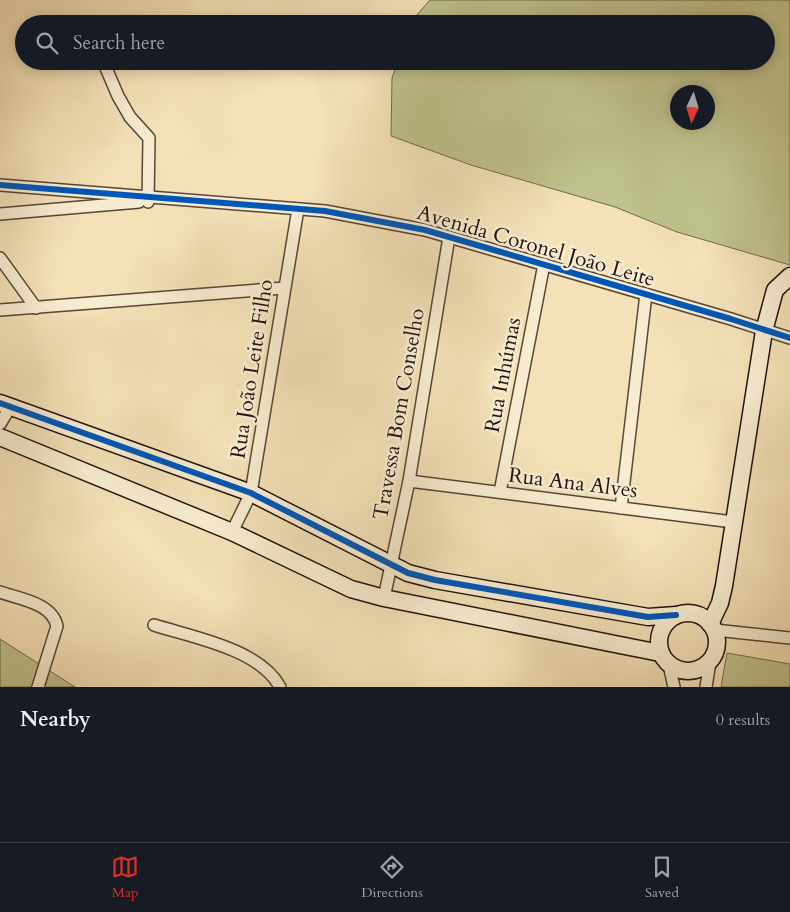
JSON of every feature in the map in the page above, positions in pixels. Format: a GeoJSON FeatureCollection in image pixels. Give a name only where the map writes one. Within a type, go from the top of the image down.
{"type":"FeatureCollection","features":[{"type":"Feature","properties":{"kind":"street"},"geometry":{"type":"LineString","coordinates":[[107,70],[126,110],[149,138],[151,200]]}},
{"type":"Feature","properties":{"kind":"street","name":"Avenida Coronel João Leite"},"geometry":{"type":"LineString","coordinates":[[0,185],[151,200],[326,211],[425,230],[790,338]]}},
{"type":"Feature","properties":{"kind":"street","name":"Avenida Coronel João Leite"},"geometry":{"type":"LineString","coordinates":[[0,214],[151,200]]}},
{"type":"Feature","properties":{"kind":"street","name":"Rua João Leite Filho"},"geometry":{"type":"LineString","coordinates":[[232,532],[250,494],[298,209]]}},
{"type":"Feature","properties":{"kind":"street","name":"Travessa Bom Conselho"},"geometry":{"type":"LineString","coordinates":[[384,598],[409,481],[449,237]]}},
{"type":"Feature","properties":{"kind":"street"},"geometry":{"type":"LineString","coordinates":[[1,262],[36,308]]}},
{"type":"Feature","properties":{"kind":"street","name":"Rua Inhúmas"},"geometry":{"type":"LineString","coordinates":[[500,492],[544,264]]}},
{"type":"Feature","properties":{"kind":"street"},"geometry":{"type":"LineString","coordinates":[[706,687],[710,662],[716,651],[713,627],[724,586],[764,330],[775,290],[790,276]]}},
{"type":"Feature","properties":{"kind":"street"},"geometry":{"type":"LineString","coordinates":[[0,310],[284,288]]}},
{"type":"Feature","properties":{"kind":"street"},"geometry":{"type":"LineString","coordinates":[[621,508],[646,294]]}},
{"type":"Feature","properties":{"kind":"street"},"geometry":{"type":"LineString","coordinates":[[0,424],[6,404],[250,494],[408,573],[435,580],[648,617],[676,616],[690,613],[703,617],[713,627],[790,638]]}},
{"type":"Feature","properties":{"kind":"street"},"geometry":{"type":"LineString","coordinates":[[0,437],[232,532],[351,589],[384,598],[665,659],[682,671],[697,670],[710,662]]}},
{"type":"Feature","properties":{"kind":"street","name":"Rua Ana Alves"},"geometry":{"type":"LineString","coordinates":[[409,481],[733,522]]}},
{"type":"Feature","properties":{"kind":"street"},"geometry":{"type":"LineString","coordinates":[[0,592],[46,608],[55,617],[57,626],[38,687]]}},
{"type":"Feature","properties":{"kind":"street"},"geometry":{"type":"LineString","coordinates":[[674,687],[658,638],[664,625],[676,616]]}},
{"type":"Feature","properties":{"kind":"street"},"geometry":{"type":"LineString","coordinates":[[154,625],[232,649],[264,667],[276,678],[280,687]]}},
{"type":"Feature","properties":{"kind":"green space"},"geometry":{"type":"Polygon","coordinates":[[[430,0],[790,0],[790,265],[677,232],[615,207],[471,165],[391,136],[392,78],[395,70],[775,70],[775,15],[417,15],[430,0]]]}},
{"type":"Feature","properties":{"kind":"green space"},"geometry":{"type":"Polygon","coordinates":[[[0,639],[75,687],[0,687],[0,639]]]}},
{"type":"Feature","properties":{"kind":"green space"},"geometry":{"type":"Polygon","coordinates":[[[727,653],[790,664],[790,687],[721,687],[727,653]]]}},
{"type":"Feature","properties":{"kind":"cycle path"},"geometry":{"type":"LineString","coordinates":[[0,185],[325,211],[425,230],[790,338]]}},
{"type":"Feature","properties":{"kind":"cycle path"},"geometry":{"type":"LineString","coordinates":[[0,403],[251,493],[408,573],[435,580],[648,617],[676,615]]}}]}
